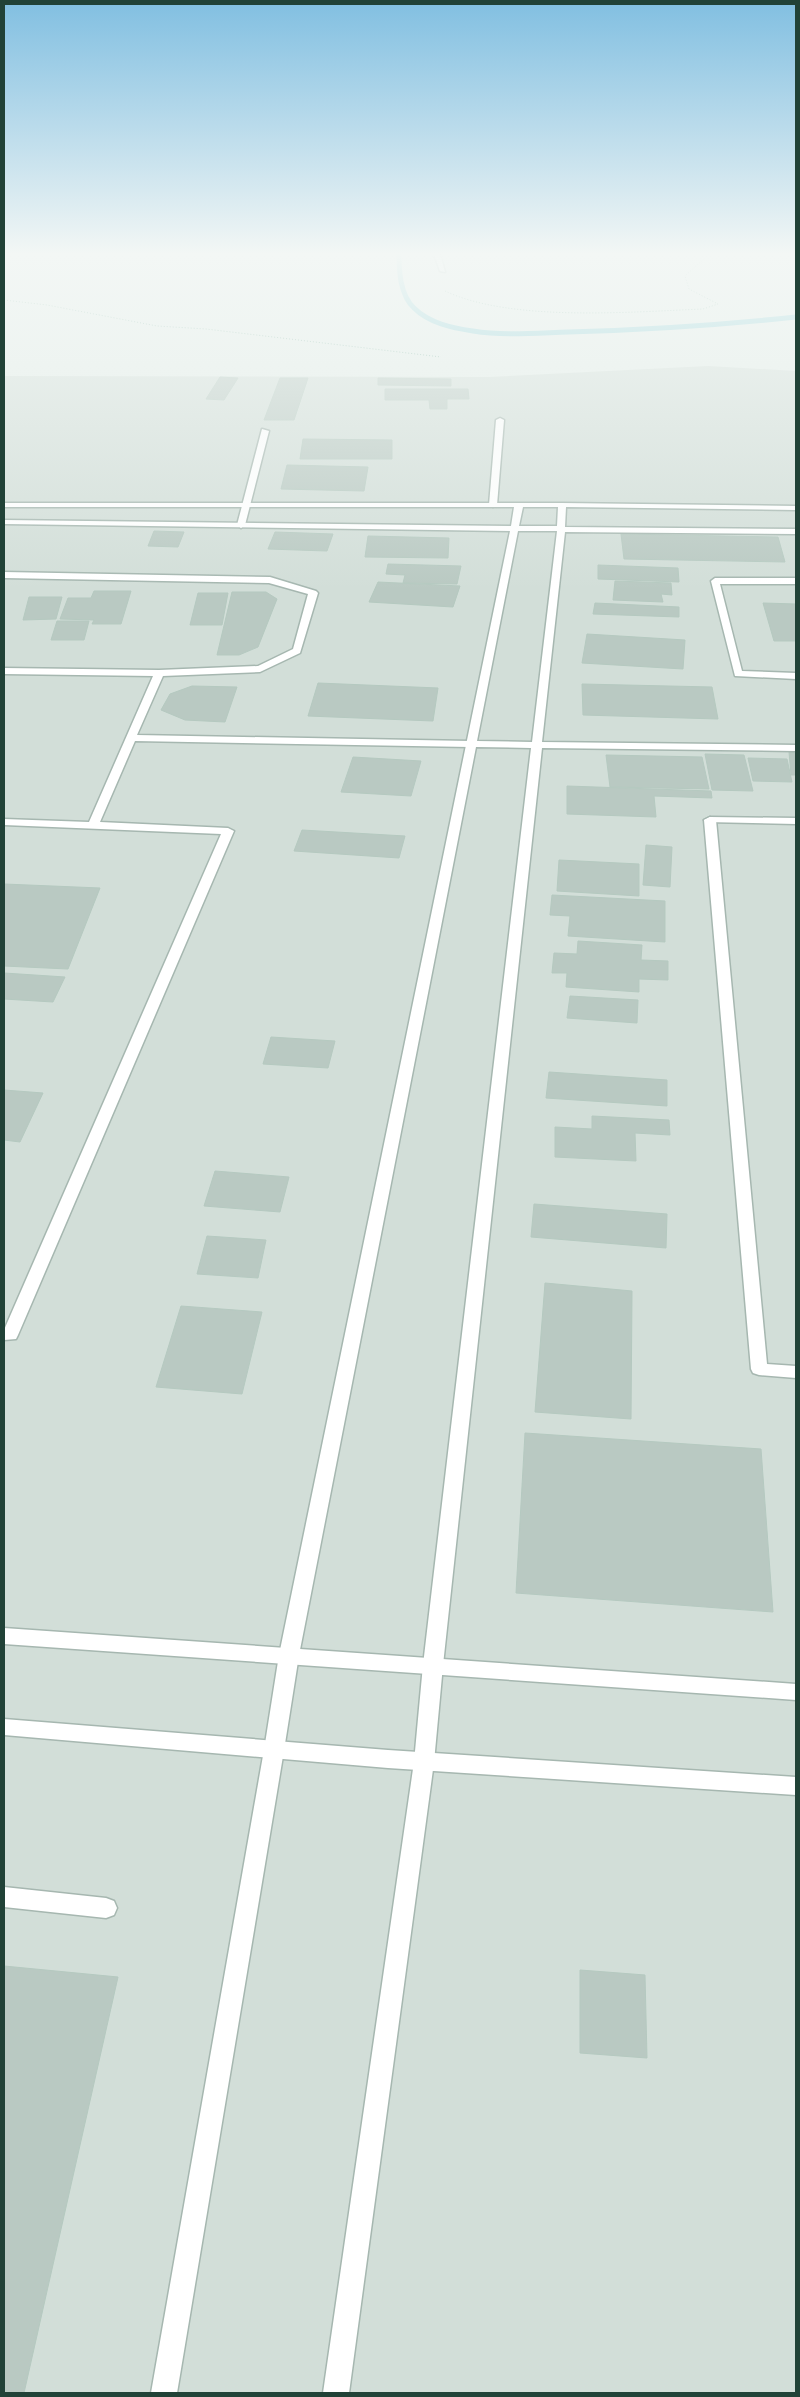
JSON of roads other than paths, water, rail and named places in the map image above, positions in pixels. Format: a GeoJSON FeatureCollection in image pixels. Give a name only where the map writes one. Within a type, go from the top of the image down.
{"type":"FeatureCollection","features":[{"type":"Feature","properties":{"kind":"street"},"geometry":{"type":"LineString","coordinates":[[493,505],[500,420]]}},
{"type":"Feature","properties":{"kind":"street"},"geometry":{"type":"LineString","coordinates":[[241,525],[265,431]]}},
{"type":"Feature","properties":{"kind":"street"},"geometry":{"type":"LineString","coordinates":[[4,505],[562,505],[796,508]]}},
{"type":"Feature","properties":{"kind":"street"},"geometry":{"type":"LineString","coordinates":[[164,2393],[290,1655],[519,505]]}},
{"type":"Feature","properties":{"kind":"street"},"geometry":{"type":"LineString","coordinates":[[336,2393],[424,1762],[433,1665],[562,529],[562,505]]}},
{"type":"Feature","properties":{"kind":"street"},"geometry":{"type":"LineString","coordinates":[[4,522],[796,532]]}},
{"type":"Feature","properties":{"kind":"street"},"geometry":{"type":"LineString","coordinates":[[4,575],[270,580],[313,593],[297,651],[260,669],[159,673],[4,671]]}},
{"type":"Feature","properties":{"kind":"street"},"geometry":{"type":"LineString","coordinates":[[796,581],[715,581],[738,674],[796,676]]}},
{"type":"Feature","properties":{"kind":"street"},"geometry":{"type":"LineString","coordinates":[[93,825],[159,673]]}},
{"type":"Feature","properties":{"kind":"street"},"geometry":{"type":"LineString","coordinates":[[131,738],[796,748]]}},
{"type":"Feature","properties":{"kind":"street"},"geometry":{"type":"LineString","coordinates":[[796,821],[710,820],[758,1369],[796,1372]]}},
{"type":"Feature","properties":{"kind":"street"},"geometry":{"type":"LineString","coordinates":[[4,822],[228,831],[10,1336],[4,1335]]}},
{"type":"Feature","properties":{"kind":"street"},"geometry":{"type":"LineString","coordinates":[[4,1636],[796,1692]]}},
{"type":"Feature","properties":{"kind":"street"},"geometry":{"type":"LineString","coordinates":[[4,1727],[424,1762],[796,1786]]}},
{"type":"Feature","properties":{"kind":"street"},"geometry":{"type":"LineString","coordinates":[[4,1897],[106,1908]]}}]}
